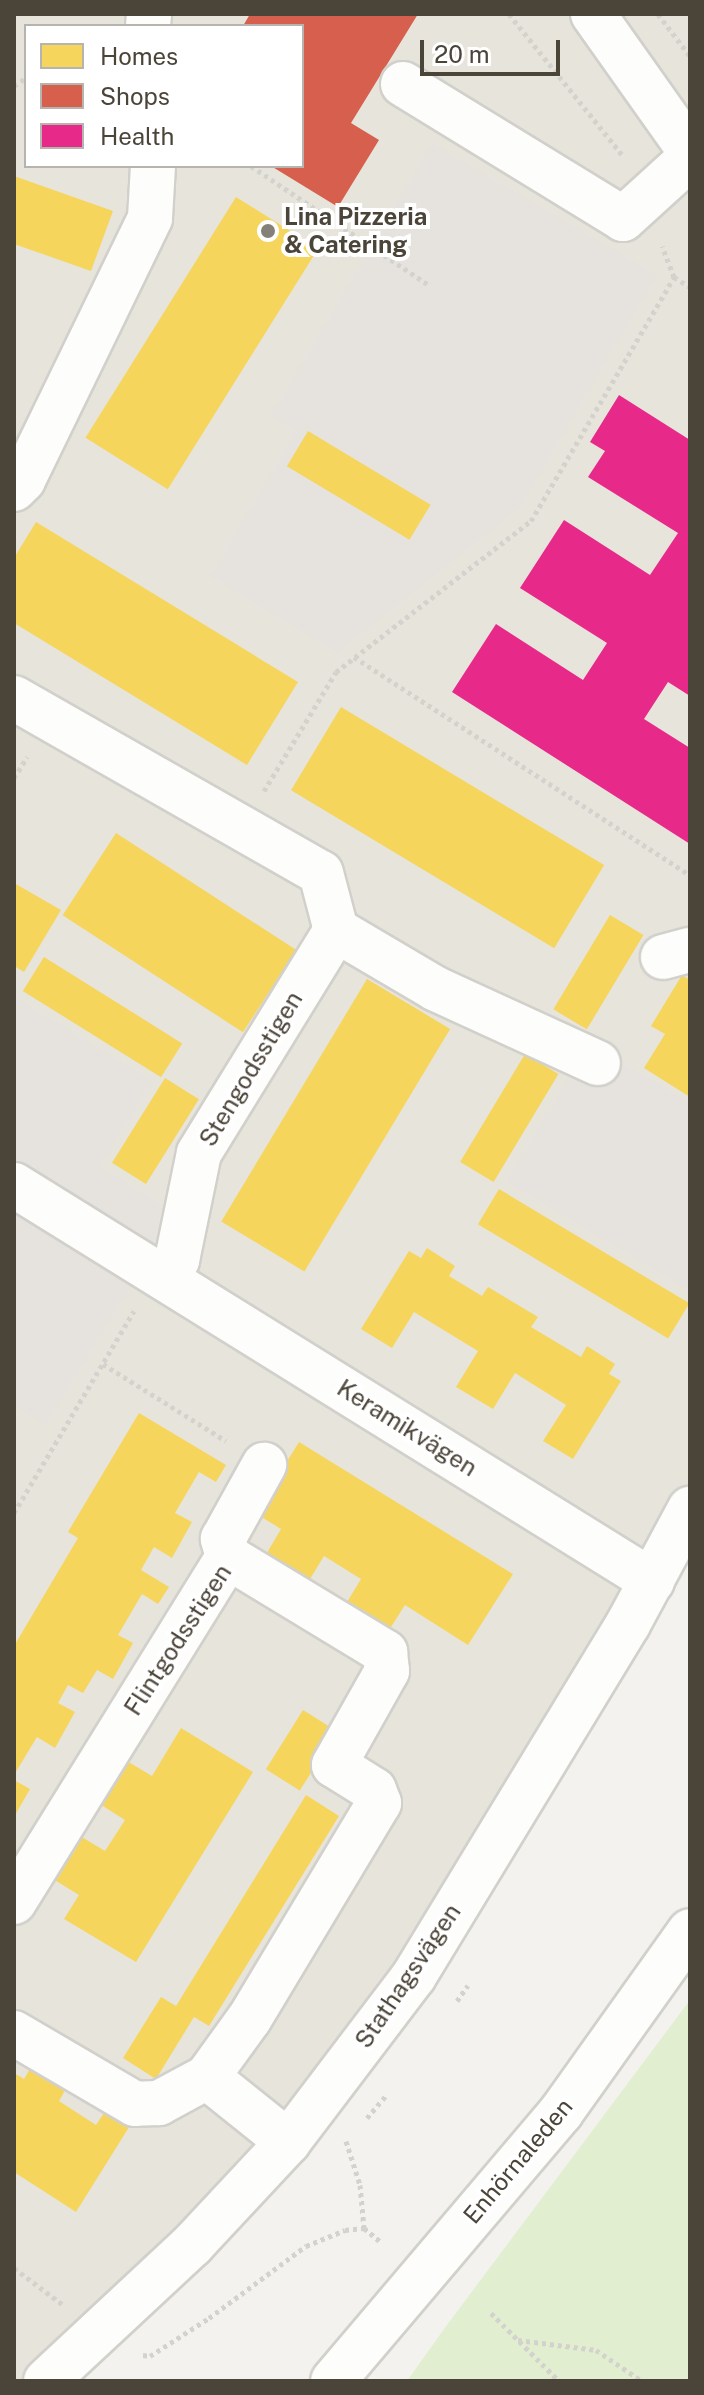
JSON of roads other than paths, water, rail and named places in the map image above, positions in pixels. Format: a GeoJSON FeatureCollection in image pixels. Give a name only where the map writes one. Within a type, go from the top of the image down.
{"type":"FeatureCollection","features":[{"type":"Feature","properties":{"kind":"street"},"geometry":{"type":"LineString","coordinates":[[593,14],[690,151]]}},
{"type":"Feature","properties":{"kind":"street"},"geometry":{"type":"LineString","coordinates":[[403,84],[623,219],[690,158]]}},
{"type":"Feature","properties":{"kind":"street"},"geometry":{"type":"LineString","coordinates":[[14,489],[23,480],[150,218],[153,168]]}},
{"type":"Feature","properties":{"kind":"street"},"geometry":{"type":"LineString","coordinates":[[14,698],[321,873],[336,930],[436,989],[598,1063]]}},
{"type":"Feature","properties":{"kind":"street","name":"Stengodsstigen"},"geometry":{"type":"LineString","coordinates":[[163,1275],[177,1260],[199,1153],[336,930]]}},
{"type":"Feature","properties":{"kind":"street"},"geometry":{"type":"LineString","coordinates":[[14,1185],[163,1275]]}},
{"type":"Feature","properties":{"kind":"street","name":"Keramikvägen"},"geometry":{"type":"LineString","coordinates":[[163,1275],[652,1581]]}},
{"type":"Feature","properties":{"kind":"street"},"geometry":{"type":"LineString","coordinates":[[228,1557],[223,1539],[264,1465]]}},
{"type":"Feature","properties":{"kind":"street","name":"Stathagsvägen"},"geometry":{"type":"LineString","coordinates":[[46,2381],[103,2333],[288,2142],[414,1976],[652,1581],[690,1509]]}},
{"type":"Feature","properties":{"kind":"street","name":"Flintgodsstigen"},"geometry":{"type":"LineString","coordinates":[[14,1902],[228,1557],[385,1652],[388,1662],[334,1765],[374,1790],[379,1803],[249,2019],[207,2077],[159,2103],[135,2104],[14,2033]]}},
{"type":"Feature","properties":{"kind":"street","name":"Enhörnaleden"},"geometry":{"type":"LineString","coordinates":[[333,2381],[561,2112],[690,1931]]}},
{"type":"Feature","properties":{"kind":"street"},"geometry":{"type":"LineString","coordinates":[[207,2077],[288,2142]]}},
{"type":"Feature","properties":{"kind":"place","name":"Lina Pizzeria & Catering"},"geometry":{"type":"Point","coordinates":[268,231]}}]}
